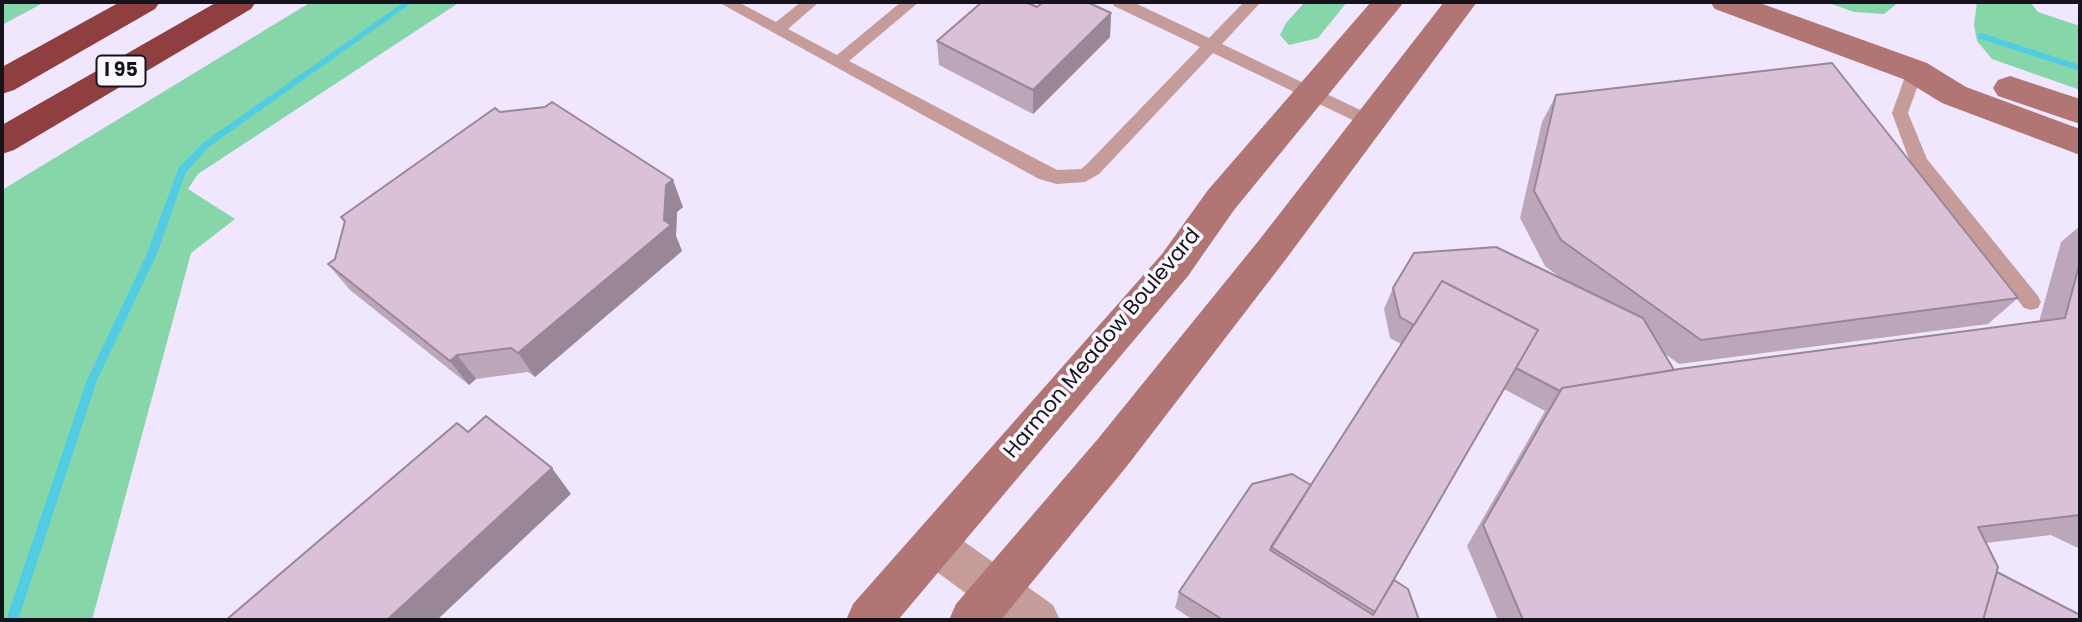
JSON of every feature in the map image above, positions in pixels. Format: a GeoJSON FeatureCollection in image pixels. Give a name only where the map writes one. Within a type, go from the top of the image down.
{"type":"FeatureCollection","features":[{"type":"Feature","properties":{"kind":"highway"},"geometry":{"type":"LineString","coordinates":[[2,52],[120,2]]}},
{"type":"Feature","properties":{"kind":"highway","name":"I 95"},"geometry":{"type":"LineString","coordinates":[[2,82],[144,2]]}},
{"type":"Feature","properties":{"kind":"highway","name":"I 95"},"geometry":{"type":"LineString","coordinates":[[2,141],[240,2]]}},
{"type":"Feature","properties":{"kind":"street","name":"Harmon Meadow Boulevard"},"geometry":{"type":"LineString","coordinates":[[869,620],[1175,265],[1221,200],[1388,2]]}},
{"type":"Feature","properties":{"kind":"street"},"geometry":{"type":"LineString","coordinates":[[984,605],[1112,453],[1371,122],[1461,2]]}},
{"type":"Feature","properties":{"kind":"street"},"geometry":{"type":"LineString","coordinates":[[1726,2],[1916,71],[1954,95],[2080,142]]}},
{"type":"Feature","properties":{"kind":"street"},"geometry":{"type":"LineString","coordinates":[[1916,71],[1968,74],[2080,112]]}},
{"type":"Feature","properties":{"kind":"street"},"geometry":{"type":"LineString","coordinates":[[933,544],[984,605],[1038,620]]}},
{"type":"Feature","properties":{"kind":"lane"},"geometry":{"type":"LineString","coordinates":[[726,2],[1045,174],[1073,177],[1093,169],[1253,2]]}},
{"type":"Feature","properties":{"kind":"lane"},"geometry":{"type":"LineString","coordinates":[[777,29],[811,2]]}},
{"type":"Feature","properties":{"kind":"lane"},"geometry":{"type":"LineString","coordinates":[[838,62],[911,2]]}},
{"type":"Feature","properties":{"kind":"lane"},"geometry":{"type":"LineString","coordinates":[[1120,2],[1213,44],[1371,122]]}},
{"type":"Feature","properties":{"kind":"lane"},"geometry":{"type":"LineString","coordinates":[[1916,71],[1900,113],[1919,162],[2031,302]]}},
{"type":"Feature","properties":{"kind":"green space"},"geometry":{"type":"Polygon","coordinates":[[[2,2],[45,2],[2,25],[2,2]]]}},
{"type":"Feature","properties":{"kind":"green space"},"geometry":{"type":"Polygon","coordinates":[[[311,2],[460,2],[198,174],[188,189],[235,219],[191,253],[92,620],[2,620],[2,190],[311,2]]]}},
{"type":"Feature","properties":{"kind":"green space"},"geometry":{"type":"Polygon","coordinates":[[[1305,2],[1347,2],[1318,38],[1289,45],[1280,35],[1286,23],[1305,2]]]}},
{"type":"Feature","properties":{"kind":"green space"},"geometry":{"type":"Polygon","coordinates":[[[1826,2],[1899,2],[1884,14],[1854,12],[1826,2]]]}},
{"type":"Feature","properties":{"kind":"green space"},"geometry":{"type":"Polygon","coordinates":[[[1977,2],[2030,2],[2038,12],[2080,26],[2080,90],[1992,59],[1977,41],[1974,25],[1977,2]]]}},
{"type":"Feature","properties":{"kind":"building"},"geometry":{"type":"Polygon","coordinates":[[[982,2],[1025,2],[1037,7],[1043,2],[1087,2],[1111,13],[1033,90],[937,41],[982,2]]]}},
{"type":"Feature","properties":{"kind":"building"},"geometry":{"type":"Polygon","coordinates":[[[1832,63],[2018,298],[1701,340],[1561,240],[1534,191],[1556,95],[1832,63]]]}},
{"type":"Feature","properties":{"kind":"building"},"geometry":{"type":"Polygon","coordinates":[[[552,102],[673,180],[666,185],[664,220],[671,225],[518,353],[511,348],[457,355],[450,361],[328,264],[335,259],[345,221],[341,217],[495,108],[500,112],[545,107],[552,102]]]}},
{"type":"Feature","properties":{"kind":"building"},"geometry":{"type":"Polygon","coordinates":[[[1496,247],[1643,318],[1674,370],[1562,388],[1560,391],[1516,368],[1538,330],[1442,281],[1414,325],[1400,317],[1393,288],[1414,253],[1496,247]]]}},
{"type":"Feature","properties":{"kind":"building"},"geometry":{"type":"Polygon","coordinates":[[[2080,262],[2080,515],[1978,527],[1998,567],[1983,620],[1523,620],[1483,525],[1562,388],[1679,369],[2065,318],[2080,262]]]}},
{"type":"Feature","properties":{"kind":"building"},"geometry":{"type":"Polygon","coordinates":[[[1442,281],[1538,330],[1375,612],[1271,547],[1442,281]]]}},
{"type":"Feature","properties":{"kind":"building"},"geometry":{"type":"Polygon","coordinates":[[[486,416],[552,468],[387,620],[226,620],[457,423],[468,432],[486,416]]]}},
{"type":"Feature","properties":{"kind":"building"},"geometry":{"type":"Polygon","coordinates":[[[1292,474],[1311,485],[1270,550],[1373,615],[1394,580],[1408,589],[1419,620],[1223,620],[1179,592],[1252,484],[1292,474]]]}},
{"type":"Feature","properties":{"kind":"building"},"geometry":{"type":"Polygon","coordinates":[[[1997,572],[2080,615],[2080,620],[1983,620],[1997,572]]]}},
{"type":"Feature","properties":{"kind":"waterway"},"geometry":{"type":"LineString","coordinates":[[12,620],[92,380],[151,256],[182,170],[207,144],[409,2]]}},
{"type":"Feature","properties":{"kind":"waterway"},"geometry":{"type":"LineString","coordinates":[[1981,36],[2080,68]]}}]}
